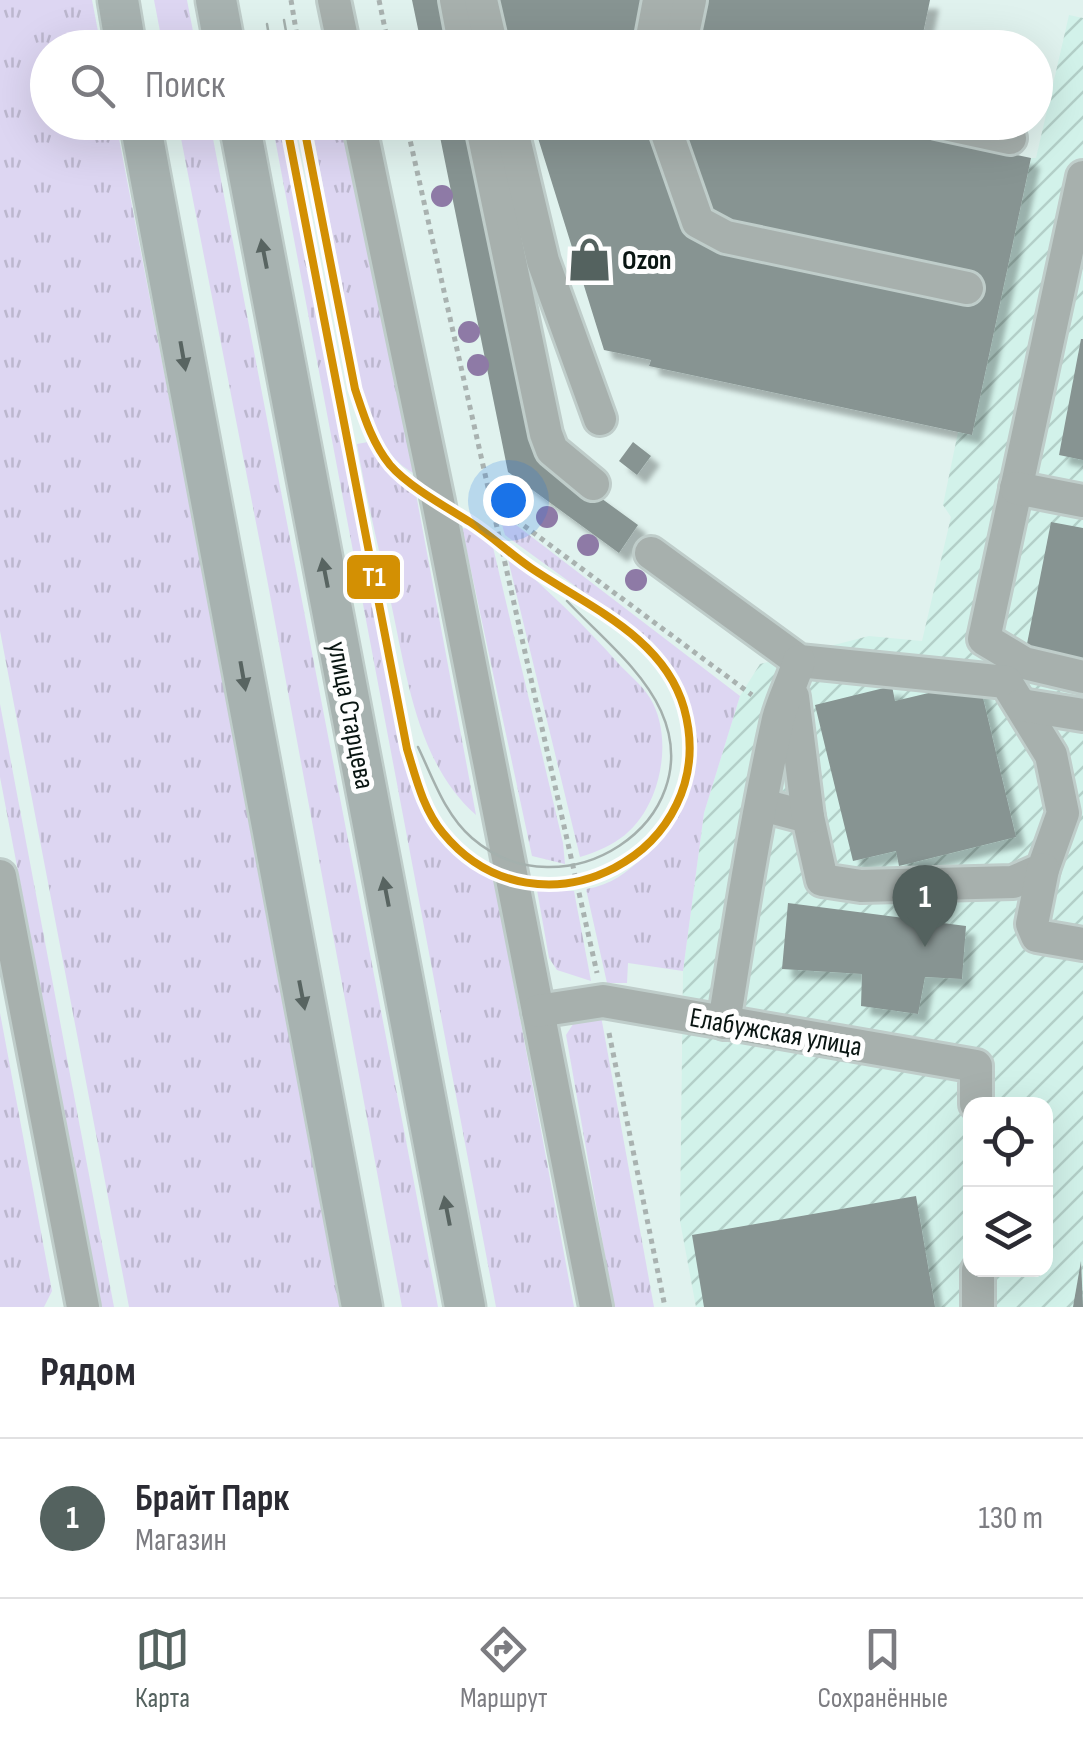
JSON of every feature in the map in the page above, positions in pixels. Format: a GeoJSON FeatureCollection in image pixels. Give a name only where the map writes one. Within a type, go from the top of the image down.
{"type":"FeatureCollection","features":[{"type":"Feature","properties":{"kind":"main road"},"geometry":{"type":"LineString","coordinates":[[118,0],[123,30]]}},
{"type":"Feature","properties":{"kind":"main road"},"geometry":{"type":"LineString","coordinates":[[216,0],[222,30]]}},
{"type":"Feature","properties":{"kind":"main road"},"geometry":{"type":"LineString","coordinates":[[143,140],[362,1307]]}},
{"type":"Feature","properties":{"kind":"main road","name":"улица Старцева"},"geometry":{"type":"LineString","coordinates":[[242,140],[465,1307]]}},
{"type":"Feature","properties":{"kind":"street"},"geometry":{"type":"LineString","coordinates":[[334,0],[340,30]]}},
{"type":"Feature","properties":{"kind":"street"},"geometry":{"type":"LineString","coordinates":[[456,0],[462,30]]}},
{"type":"Feature","properties":{"kind":"street"},"geometry":{"type":"LineString","coordinates":[[481,0],[488,30]]}},
{"type":"Feature","properties":{"kind":"street"},"geometry":{"type":"LineString","coordinates":[[653,30],[659,0]]}},
{"type":"Feature","properties":{"kind":"street"},"geometry":{"type":"LineString","coordinates":[[684,30],[690,0]]}},
{"type":"Feature","properties":{"kind":"street"},"geometry":{"type":"LineString","coordinates":[[364,140],[596,1307]]}},
{"type":"Feature","properties":{"kind":"street"},"geometry":{"type":"LineString","coordinates":[[485,140],[546,434],[552,450],[594,484]]}},
{"type":"Feature","properties":{"kind":"street"},"geometry":{"type":"LineString","coordinates":[[514,140],[543,261],[600,419]]}},
{"type":"Feature","properties":{"kind":"street"},"geometry":{"type":"LineString","coordinates":[[670,140],[698,222],[711,231],[966,288]]}},
{"type":"Feature","properties":{"kind":"street"},"geometry":{"type":"LineString","coordinates":[[1083,177],[984,639],[1024,663],[1083,677]]}},
{"type":"Feature","properties":{"kind":"street"},"geometry":{"type":"LineString","coordinates":[[1016,488],[1083,502]]}},
{"type":"Feature","properties":{"kind":"street"},"geometry":{"type":"LineString","coordinates":[[651,553],[790,688],[808,817],[822,880],[860,886],[1013,882],[1044,870]]}},
{"type":"Feature","properties":{"kind":"street"},"geometry":{"type":"LineString","coordinates":[[790,688],[1006,682],[1052,755],[1062,813],[1032,924],[1037,936],[1083,944]]}},
{"type":"Feature","properties":{"kind":"street"},"geometry":{"type":"LineString","coordinates":[[724,1023],[748,871],[790,688]]}},
{"type":"Feature","properties":{"kind":"street"},"geometry":{"type":"LineString","coordinates":[[1020,705],[1083,716]]}},
{"type":"Feature","properties":{"kind":"street"},"geometry":{"type":"LineString","coordinates":[[762,805],[808,817]]}},
{"type":"Feature","properties":{"kind":"street"},"geometry":{"type":"LineString","coordinates":[[0,876],[82,1307]]}},
{"type":"Feature","properties":{"kind":"street","name":"Елабужская улица"},"geometry":{"type":"LineString","coordinates":[[538,1011],[603,1001],[976,1066],[976,1097]]}},
{"type":"Feature","properties":{"kind":"street"},"geometry":{"type":"LineString","coordinates":[[978,1277],[978,1307]]}},
{"type":"Feature","properties":{"kind":"path"},"geometry":{"type":"LineString","coordinates":[[291,0],[296,30]]}},
{"type":"Feature","properties":{"kind":"path"},"geometry":{"type":"LineString","coordinates":[[378,0],[385,30]]}},
{"type":"Feature","properties":{"kind":"path"},"geometry":{"type":"LineString","coordinates":[[410,140],[603,1001],[664,1307]]}},
{"type":"Feature","properties":{"kind":"path"},"geometry":{"type":"LineString","coordinates":[[490,501],[790,688]]}},
{"type":"Feature","properties":{"kind":"shaded area"},"geometry":{"type":"Polygon","coordinates":[[[1069,15],[1083,18],[1083,1307],[696,1307],[680,1221],[683,971],[704,813],[740,696],[760,664],[869,636],[922,641],[951,517],[943,505],[958,432],[972,434],[1031,158],[1036,158],[1040,140],[1053,140],[1053,84],[1069,15]]]}},
{"type":"Feature","properties":{"kind":"green space"},"geometry":{"type":"Polygon","coordinates":[[[0,0],[92,0],[98,30],[30,30],[30,140],[119,140],[340,1307],[129,1307],[0,631],[0,0]]]}},
{"type":"Feature","properties":{"kind":"green space"},"geometry":{"type":"Polygon","coordinates":[[[154,0],[187,0],[193,30],[160,30],[154,0]]]}},
{"type":"Feature","properties":{"kind":"green space"},"geometry":{"type":"Polygon","coordinates":[[[181,140],[213,140],[438,1307],[402,1307],[181,140]]]}},
{"type":"Feature","properties":{"kind":"green space"},"geometry":{"type":"Polygon","coordinates":[[[275,140],[286,140],[395,713],[411,774],[426,814],[449,849],[494,879],[574,1307],[496,1307],[275,140]]]}},
{"type":"Feature","properties":{"kind":"green space"},"geometry":{"type":"Polygon","coordinates":[[[314,140],[351,140],[417,475],[392,456],[366,411],[314,140]]]}},
{"type":"Feature","properties":{"kind":"green space"},"geometry":{"type":"Polygon","coordinates":[[[368,442],[385,470],[416,494],[476,815],[440,770],[417,717],[357,444],[368,442]]]}},
{"type":"Feature","properties":{"kind":"green space"},"geometry":{"type":"Polygon","coordinates":[[[498,511],[740,696],[704,813],[683,971],[628,963],[627,983],[607,983],[586,889],[611,881],[632,867],[666,832],[682,806],[695,750],[693,721],[685,693],[671,666],[651,641],[505,535],[498,511]]]}},
{"type":"Feature","properties":{"kind":"green space"},"geometry":{"type":"Polygon","coordinates":[[[462,528],[479,530],[492,543],[565,864],[532,856],[462,528]]]}},
{"type":"Feature","properties":{"kind":"green space"},"geometry":{"type":"Polygon","coordinates":[[[507,555],[639,684],[656,709],[662,733],[662,759],[647,808],[624,835],[580,857],[507,555]]]}},
{"type":"Feature","properties":{"kind":"green space"},"geometry":{"type":"Polygon","coordinates":[[[0,704],[114,1307],[101,1307],[0,777],[0,704]]]}},
{"type":"Feature","properties":{"kind":"green space"},"geometry":{"type":"Polygon","coordinates":[[[537,890],[574,891],[591,981],[557,970],[549,958],[537,890]]]}},
{"type":"Feature","properties":{"kind":"green space"},"geometry":{"type":"Polygon","coordinates":[[[0,1013],[52,1291],[44,1307],[0,1307],[0,1013]]]}},
{"type":"Feature","properties":{"kind":"green space"},"geometry":{"type":"Polygon","coordinates":[[[601,1016],[654,1307],[614,1307],[566,1035],[577,1018],[601,1016]]]}},
{"type":"Feature","properties":{"kind":"building"},"geometry":{"type":"Polygon","coordinates":[[[412,0],[449,0],[455,30],[418,30],[412,0]]]}},
{"type":"Feature","properties":{"kind":"building"},"geometry":{"type":"Polygon","coordinates":[[[494,0],[672,0],[666,30],[503,30],[494,0]]]}},
{"type":"Feature","properties":{"kind":"building"},"geometry":{"type":"Polygon","coordinates":[[[704,0],[930,0],[924,30],[698,30],[704,0]]]}},
{"type":"Feature","properties":{"kind":"building"},"geometry":{"type":"Polygon","coordinates":[[[441,140],[478,140],[543,456],[638,525],[619,553],[508,472],[441,140]]]}},
{"type":"Feature","properties":{"kind":"building"},"geometry":{"type":"Polygon","coordinates":[[[539,140],[947,140],[1031,158],[972,435],[649,366],[651,360],[604,350],[539,140]]]}},
{"type":"Feature","properties":{"kind":"building"},"geometry":{"type":"Polygon","coordinates":[[[1083,339],[1083,460],[1059,455],[1083,339]]]}},
{"type":"Feature","properties":{"kind":"building"},"geometry":{"type":"Polygon","coordinates":[[[633,442],[651,456],[637,475],[619,461],[633,442]]]}},
{"type":"Feature","properties":{"kind":"building"},"geometry":{"type":"Polygon","coordinates":[[[1051,522],[1083,528],[1083,666],[1025,654],[1051,522]]]}},
{"type":"Feature","properties":{"kind":"building"},"geometry":{"type":"Polygon","coordinates":[[[979,681],[1016,837],[899,866],[896,851],[853,861],[815,705],[892,686],[895,701],[979,681]]]}},
{"type":"Feature","properties":{"kind":"building"},"geometry":{"type":"Polygon","coordinates":[[[788,903],[966,926],[962,979],[925,977],[918,1014],[861,1006],[862,974],[782,969],[788,903]]]}},
{"type":"Feature","properties":{"kind":"building"},"geometry":{"type":"Polygon","coordinates":[[[916,1196],[935,1307],[704,1307],[692,1235],[916,1196]]]}},
{"type":"Feature","properties":{"kind":"building"},"geometry":{"type":"Polygon","coordinates":[[[1081,1261],[1083,1307],[1073,1307],[1081,1261]]]}},
{"type":"Feature","properties":{"kind":"tram line"},"geometry":{"type":"LineString","coordinates":[[284,20],[286,30]]}},
{"type":"Feature","properties":{"kind":"tram line"},"geometry":{"type":"LineString","coordinates":[[267,24],[268,30]]}},
{"type":"Feature","properties":{"kind":"tram line"},"geometry":{"type":"LineString","coordinates":[[289,140],[407,749],[425,804],[443,833],[482,867],[526,883],[572,882],[614,868],[650,841],[677,805],[689,759],[684,708],[674,683],[660,662],[621,626],[417,488],[384,457],[355,389],[307,140]]}},
{"type":"Feature","properties":{"kind":"tram line"},"geometry":{"type":"LineString","coordinates":[[418,747],[454,818],[472,838],[508,860],[547,867],[585,862],[619,846],[647,821],[665,789],[671,752],[661,711],[631,667],[567,601]]}},
{"type":"Feature","properties":{"kind":"transit line","name":"T1"},"geometry":{"type":"LineString","coordinates":[[289,140],[407,749],[425,804],[443,833],[482,867],[526,883],[572,882],[614,868],[650,841],[677,805],[689,759],[684,708],[674,683],[660,662],[621,626],[417,488],[384,457],[355,389],[307,140]]}},
{"type":"Feature","properties":{"kind":"place","name":"Ozon"},"geometry":{"type":"Point","coordinates":[589,259]}},
{"type":"Feature","properties":{"kind":"place","name":"Брайт Парк"},"geometry":{"type":"Point","coordinates":[925,947]}}]}
